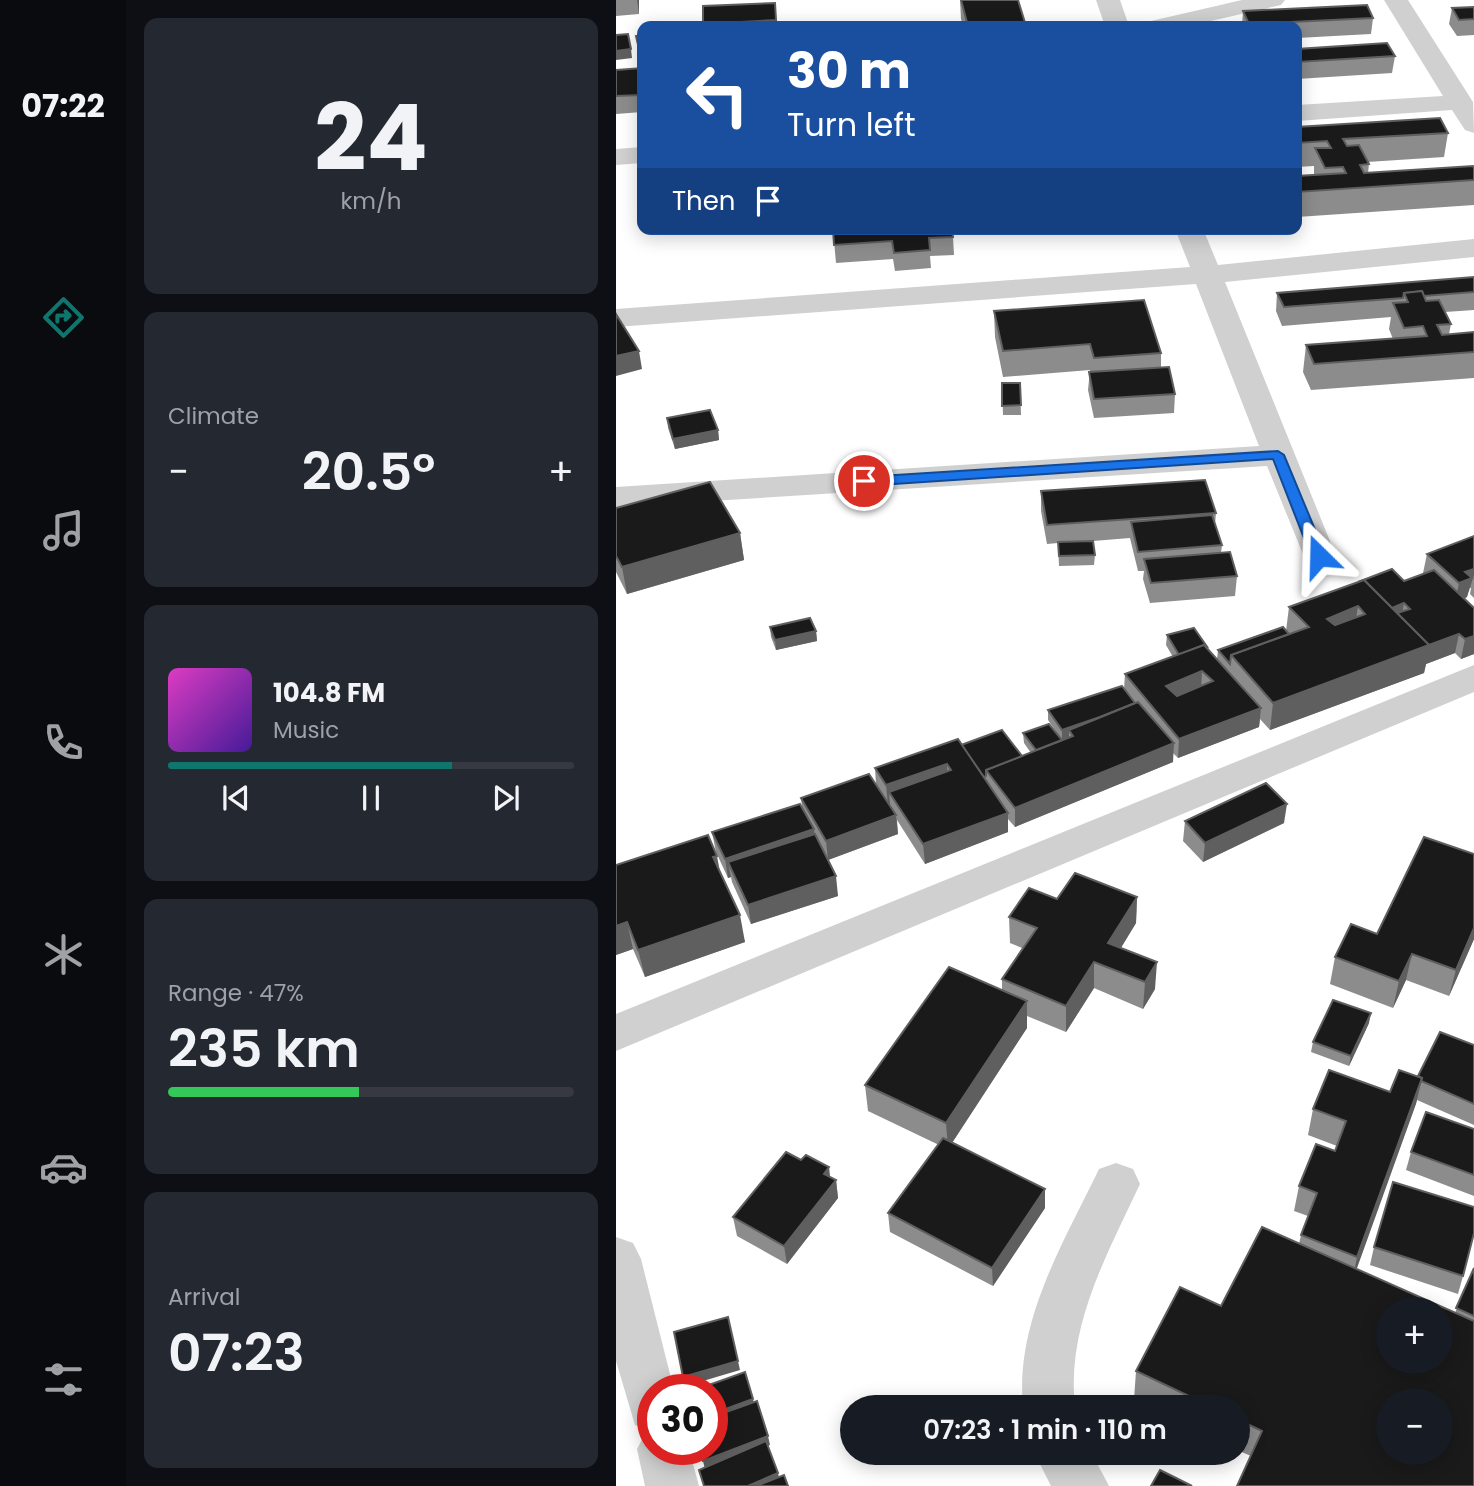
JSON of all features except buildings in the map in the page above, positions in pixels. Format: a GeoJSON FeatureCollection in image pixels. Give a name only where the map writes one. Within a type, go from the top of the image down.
{"type":"FeatureCollection","features":[{"type":"Feature","properties":{"kind":"street"},"geometry":{"type":"LineString","coordinates":[[1108,0],[1115,21]]}},
{"type":"Feature","properties":{"kind":"street"},"geometry":{"type":"LineString","coordinates":[[1181,21],[1273,0]]}},
{"type":"Feature","properties":{"kind":"street"},"geometry":{"type":"LineString","coordinates":[[1396,0],[1474,125]]}},
{"type":"Feature","properties":{"kind":"street"},"geometry":{"type":"LineString","coordinates":[[1302,113],[1460,102]]}},
{"type":"Feature","properties":{"kind":"street"},"geometry":{"type":"LineString","coordinates":[[616,157],[637,155]]}},
{"type":"Feature","properties":{"kind":"street"},"geometry":{"type":"LineString","coordinates":[[1191,235],[1319,556]]}},
{"type":"Feature","properties":{"kind":"street"},"geometry":{"type":"LineString","coordinates":[[616,318],[1206,275],[1474,248]]}},
{"type":"Feature","properties":{"kind":"street"},"geometry":{"type":"LineString","coordinates":[[616,497],[1278,455]]}},
{"type":"Feature","properties":{"kind":"street"},"geometry":{"type":"LineString","coordinates":[[616,1033],[1474,678]]}},
{"type":"Feature","properties":{"kind":"street"},"geometry":{"type":"LineString","coordinates":[[1047,1395],[1055,1324],[1116,1184]]}},
{"type":"Feature","properties":{"kind":"street"},"geometry":{"type":"LineString","coordinates":[[616,1259],[645,1374]]}},
{"type":"Feature","properties":{"kind":"street"},"geometry":{"type":"LineString","coordinates":[[667,1465],[672,1486]]}},
{"type":"Feature","properties":{"kind":"street"},"geometry":{"type":"LineString","coordinates":[[1068,1465],[1082,1486]]}},
{"type":"Feature","properties":{"kind":"route"},"geometry":{"type":"LineString","coordinates":[[864,481],[1278,455],[1319,556]]}}]}
